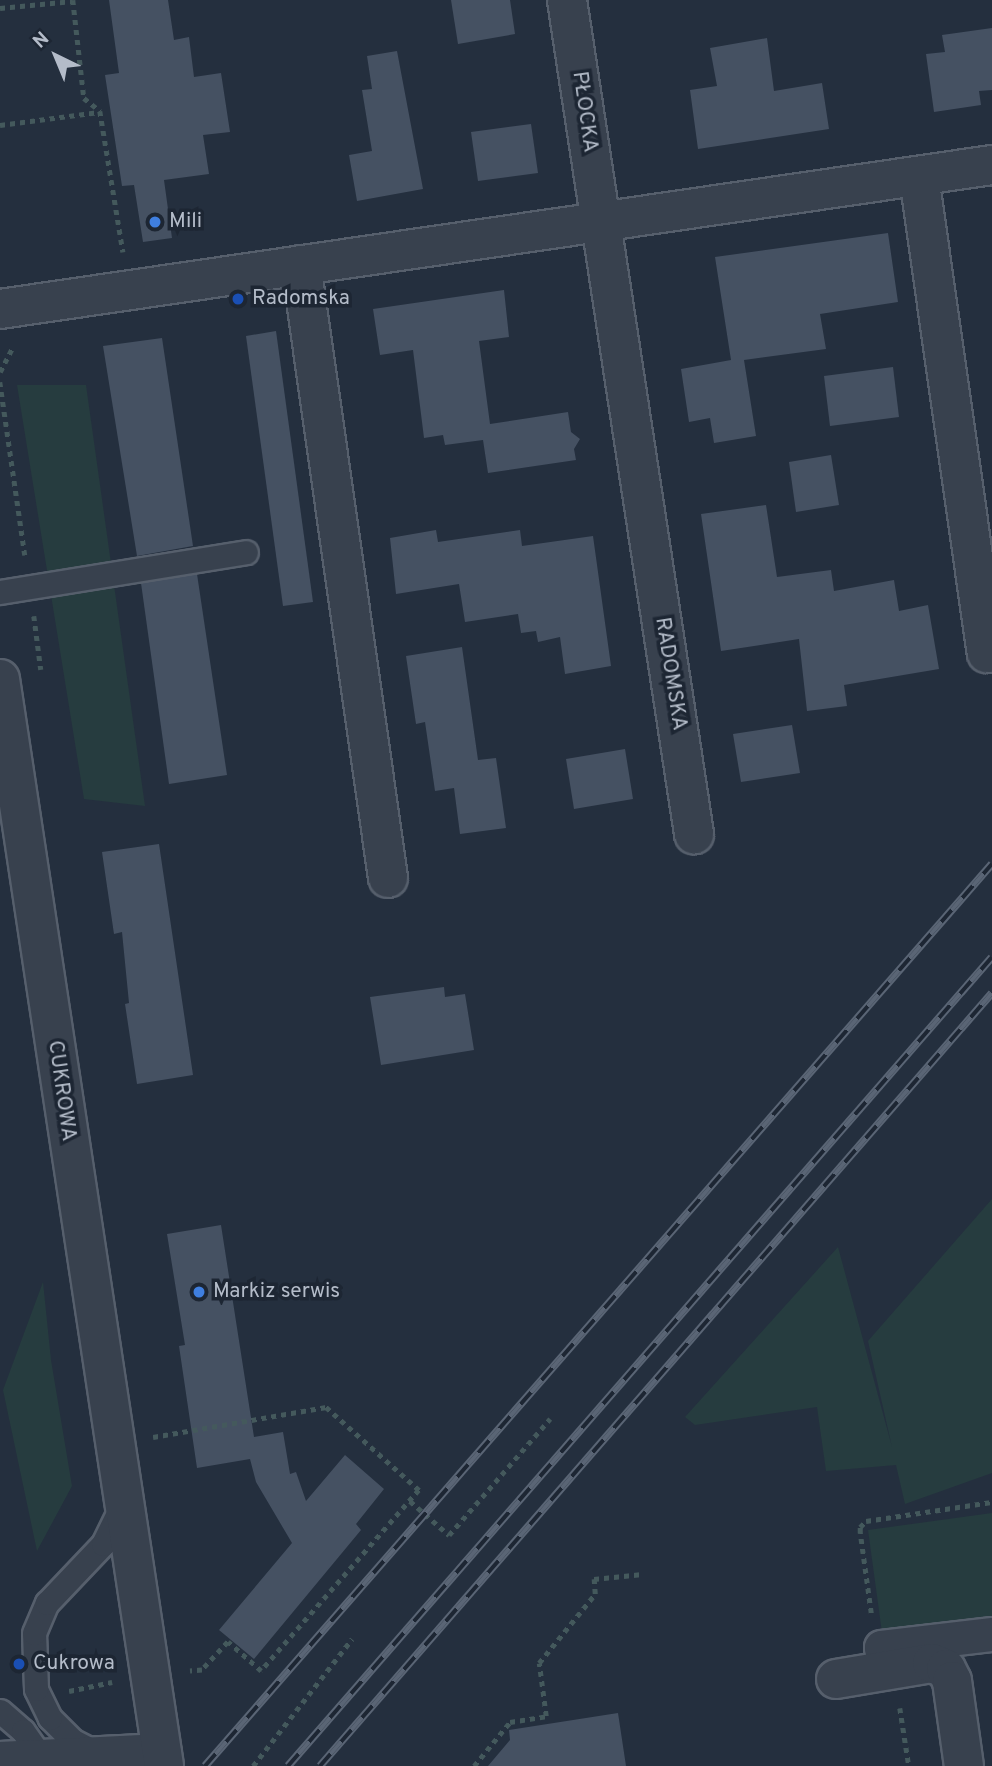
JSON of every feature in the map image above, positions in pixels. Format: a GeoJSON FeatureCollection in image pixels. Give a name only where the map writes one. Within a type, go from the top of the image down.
{"type":"FeatureCollection","features":[{"type":"Feature","properties":{"kind":"street","name":"PŁOCKA"},"geometry":{"type":"LineString","coordinates":[[567,0],[601,224]]}},
{"type":"Feature","properties":{"kind":"street"},"geometry":{"type":"LineString","coordinates":[[0,309],[601,224],[992,165]]}},
{"type":"Feature","properties":{"kind":"street"},"geometry":{"type":"LineString","coordinates":[[919,177],[987,653]]}},
{"type":"Feature","properties":{"kind":"street","name":"RADOMSKA"},"geometry":{"type":"LineString","coordinates":[[601,224],[694,834]]}},
{"type":"Feature","properties":{"kind":"street"},"geometry":{"type":"LineString","coordinates":[[301,265],[388,878]]}},
{"type":"Feature","properties":{"kind":"street","name":"CUKROWA"},"geometry":{"type":"LineString","coordinates":[[0,679],[163,1760]]}},
{"type":"Feature","properties":{"kind":"street"},"geometry":{"type":"LineString","coordinates":[[836,1679],[883,1659],[992,1634]]}},
{"type":"Feature","properties":{"kind":"street"},"geometry":{"type":"LineString","coordinates":[[883,1659],[932,1663],[946,1669],[953,1681],[964,1766]]}},
{"type":"Feature","properties":{"kind":"street"},"geometry":{"type":"LineString","coordinates":[[0,1760],[109,1757],[163,1760]]}},
{"type":"Feature","properties":{"kind":"lane"},"geometry":{"type":"LineString","coordinates":[[0,592],[246,552]]}},
{"type":"Feature","properties":{"kind":"lane"},"geometry":{"type":"LineString","coordinates":[[109,1757],[73,1741],[50,1717],[36,1689],[33,1649],[38,1619],[47,1603],[103,1544],[123,1502]]}},
{"type":"Feature","properties":{"kind":"lane"},"geometry":{"type":"LineString","coordinates":[[0,1711],[23,1731],[43,1760]]}},
{"type":"Feature","properties":{"kind":"path"},"geometry":{"type":"LineString","coordinates":[[0,8],[73,1],[84,98],[100,111],[123,254]]}},
{"type":"Feature","properties":{"kind":"path"},"geometry":{"type":"LineString","coordinates":[[0,125],[100,111]]}},
{"type":"Feature","properties":{"kind":"path"},"geometry":{"type":"LineString","coordinates":[[0,372],[9,351]]}},
{"type":"Feature","properties":{"kind":"path"},"geometry":{"type":"LineString","coordinates":[[0,383],[43,680]]}},
{"type":"Feature","properties":{"kind":"path"},"geometry":{"type":"LineString","coordinates":[[114,1446],[326,1406],[419,1490],[261,1671],[228,1642],[202,1670],[186,1672]]}},
{"type":"Feature","properties":{"kind":"path"},"geometry":{"type":"LineString","coordinates":[[410,1501],[449,1535],[550,1419]]}},
{"type":"Feature","properties":{"kind":"path"},"geometry":{"type":"LineString","coordinates":[[153,1423],[157,1451]]}},
{"type":"Feature","properties":{"kind":"path"},"geometry":{"type":"LineString","coordinates":[[909,1766],[896,1687],[875,1640],[860,1527],[866,1521],[992,1502]]}},
{"type":"Feature","properties":{"kind":"path"},"geometry":{"type":"LineString","coordinates":[[474,1766],[510,1722],[546,1716],[538,1663],[595,1594],[594,1580],[643,1574]]}},
{"type":"Feature","properties":{"kind":"path"},"geometry":{"type":"LineString","coordinates":[[253,1766],[352,1639]]}},
{"type":"Feature","properties":{"kind":"green space"},"geometry":{"type":"Polygon","coordinates":[[[17,385],[86,385],[145,806],[84,799],[17,385]]]}},
{"type":"Feature","properties":{"kind":"green space"},"geometry":{"type":"Polygon","coordinates":[[[992,1199],[992,1473],[905,1504],[896,1465],[826,1471],[817,1407],[695,1425],[685,1417],[838,1247],[892,1447],[868,1341],[992,1199]]]}},
{"type":"Feature","properties":{"kind":"green space"},"geometry":{"type":"Polygon","coordinates":[[[43,1282],[51,1360],[72,1486],[37,1551],[3,1390],[43,1282]]]}},
{"type":"Feature","properties":{"kind":"green space"},"geometry":{"type":"Polygon","coordinates":[[[992,1513],[992,1625],[883,1640],[868,1530],[992,1513]]]}},
{"type":"Feature","properties":{"kind":"building"},"geometry":{"type":"Polygon","coordinates":[[[109,0],[168,0],[174,40],[189,37],[194,77],[221,73],[230,132],[203,135],[209,174],[164,180],[172,238],[143,242],[134,185],[122,186],[105,75],[119,73],[109,0]]]}},
{"type":"Feature","properties":{"kind":"building"},"geometry":{"type":"Polygon","coordinates":[[[451,0],[510,0],[515,34],[458,44],[451,0]]]}},
{"type":"Feature","properties":{"kind":"building"},"geometry":{"type":"Polygon","coordinates":[[[992,28],[992,90],[979,91],[981,105],[934,112],[926,54],[945,52],[942,35],[992,28]]]}},
{"type":"Feature","properties":{"kind":"building"},"geometry":{"type":"Polygon","coordinates":[[[767,38],[774,91],[822,83],[829,129],[698,149],[690,90],[717,86],[710,48],[767,38]]]}},
{"type":"Feature","properties":{"kind":"building"},"geometry":{"type":"Polygon","coordinates":[[[397,51],[423,189],[357,201],[349,155],[372,151],[362,90],[372,89],[367,56],[397,51]]]}},
{"type":"Feature","properties":{"kind":"building"},"geometry":{"type":"Polygon","coordinates":[[[531,124],[538,173],[478,181],[471,132],[531,124]]]}},
{"type":"Feature","properties":{"kind":"building"},"geometry":{"type":"Polygon","coordinates":[[[888,233],[898,302],[820,314],[826,349],[744,360],[756,436],[714,443],[710,418],[689,422],[681,369],[731,360],[715,257],[888,233]]]}},
{"type":"Feature","properties":{"kind":"building"},"geometry":{"type":"Polygon","coordinates":[[[504,290],[509,337],[479,341],[490,424],[568,412],[571,432],[580,439],[574,449],[576,460],[488,473],[483,440],[445,445],[443,435],[424,438],[413,350],[380,355],[373,309],[504,290]]]}},
{"type":"Feature","properties":{"kind":"building"},"geometry":{"type":"Polygon","coordinates":[[[276,331],[313,602],[283,606],[246,336],[276,331]]]}},
{"type":"Feature","properties":{"kind":"building"},"geometry":{"type":"Polygon","coordinates":[[[162,338],[193,546],[137,556],[103,346],[162,338]]]}},
{"type":"Feature","properties":{"kind":"building"},"geometry":{"type":"Polygon","coordinates":[[[893,367],[899,417],[830,426],[824,376],[893,367]]]}},
{"type":"Feature","properties":{"kind":"building"},"geometry":{"type":"Polygon","coordinates":[[[831,455],[839,505],[796,512],[789,462],[831,455]]]}},
{"type":"Feature","properties":{"kind":"building"},"geometry":{"type":"Polygon","coordinates":[[[766,505],[777,577],[831,570],[834,591],[894,580],[899,611],[928,605],[939,669],[844,685],[847,706],[807,711],[799,639],[721,651],[701,514],[766,505]]]}},
{"type":"Feature","properties":{"kind":"building"},"geometry":{"type":"Polygon","coordinates":[[[436,530],[438,542],[520,530],[522,546],[593,536],[611,666],[565,674],[560,637],[538,642],[536,631],[521,633],[518,614],[465,622],[459,584],[396,594],[390,538],[436,530]]]}},
{"type":"Feature","properties":{"kind":"building"},"geometry":{"type":"Polygon","coordinates":[[[197,574],[227,775],[169,784],[141,583],[197,574]]]}},
{"type":"Feature","properties":{"kind":"building"},"geometry":{"type":"Polygon","coordinates":[[[462,647],[478,760],[496,758],[506,828],[460,834],[454,788],[435,791],[425,722],[416,724],[406,656],[462,647]]]}},
{"type":"Feature","properties":{"kind":"building"},"geometry":{"type":"Polygon","coordinates":[[[792,725],[800,773],[741,782],[733,734],[792,725]]]}},
{"type":"Feature","properties":{"kind":"building"},"geometry":{"type":"Polygon","coordinates":[[[625,749],[633,799],[574,809],[566,759],[625,749]]]}},
{"type":"Feature","properties":{"kind":"building"},"geometry":{"type":"Polygon","coordinates":[[[159,844],[193,1075],[137,1084],[125,1004],[129,1003],[122,932],[114,934],[102,852],[159,844]]]}},
{"type":"Feature","properties":{"kind":"building"},"geometry":{"type":"Polygon","coordinates":[[[444,987],[445,997],[465,994],[474,1050],[381,1065],[370,997],[444,987]]]}},
{"type":"Feature","properties":{"kind":"building"},"geometry":{"type":"Polygon","coordinates":[[[221,1225],[254,1437],[283,1432],[290,1474],[296,1472],[306,1501],[345,1455],[384,1489],[356,1524],[361,1530],[254,1659],[219,1630],[292,1543],[256,1482],[250,1459],[197,1468],[179,1346],[185,1345],[167,1234],[221,1225]]]}},
{"type":"Feature","properties":{"kind":"building"},"geometry":{"type":"Polygon","coordinates":[[[618,1713],[626,1766],[488,1766],[510,1740],[509,1730],[618,1713]]]}},
{"type":"Feature","properties":{"kind":"railway"},"geometry":{"type":"LineString","coordinates":[[205,1766],[992,864]]}},
{"type":"Feature","properties":{"kind":"railway"},"geometry":{"type":"LineString","coordinates":[[288,1766],[992,957]]}},
{"type":"Feature","properties":{"kind":"railway"},"geometry":{"type":"LineString","coordinates":[[320,1766],[992,993]]}},
{"type":"Feature","properties":{"kind":"place","name":"Mili"},"geometry":{"type":"Point","coordinates":[155,222]}},
{"type":"Feature","properties":{"kind":"place","name":"Radomska"},"geometry":{"type":"Point","coordinates":[238,299]}},
{"type":"Feature","properties":{"kind":"place","name":"Markiz serwis"},"geometry":{"type":"Point","coordinates":[199,1292]}},
{"type":"Feature","properties":{"kind":"place","name":"Cukrowa"},"geometry":{"type":"Point","coordinates":[19,1664]}}]}
